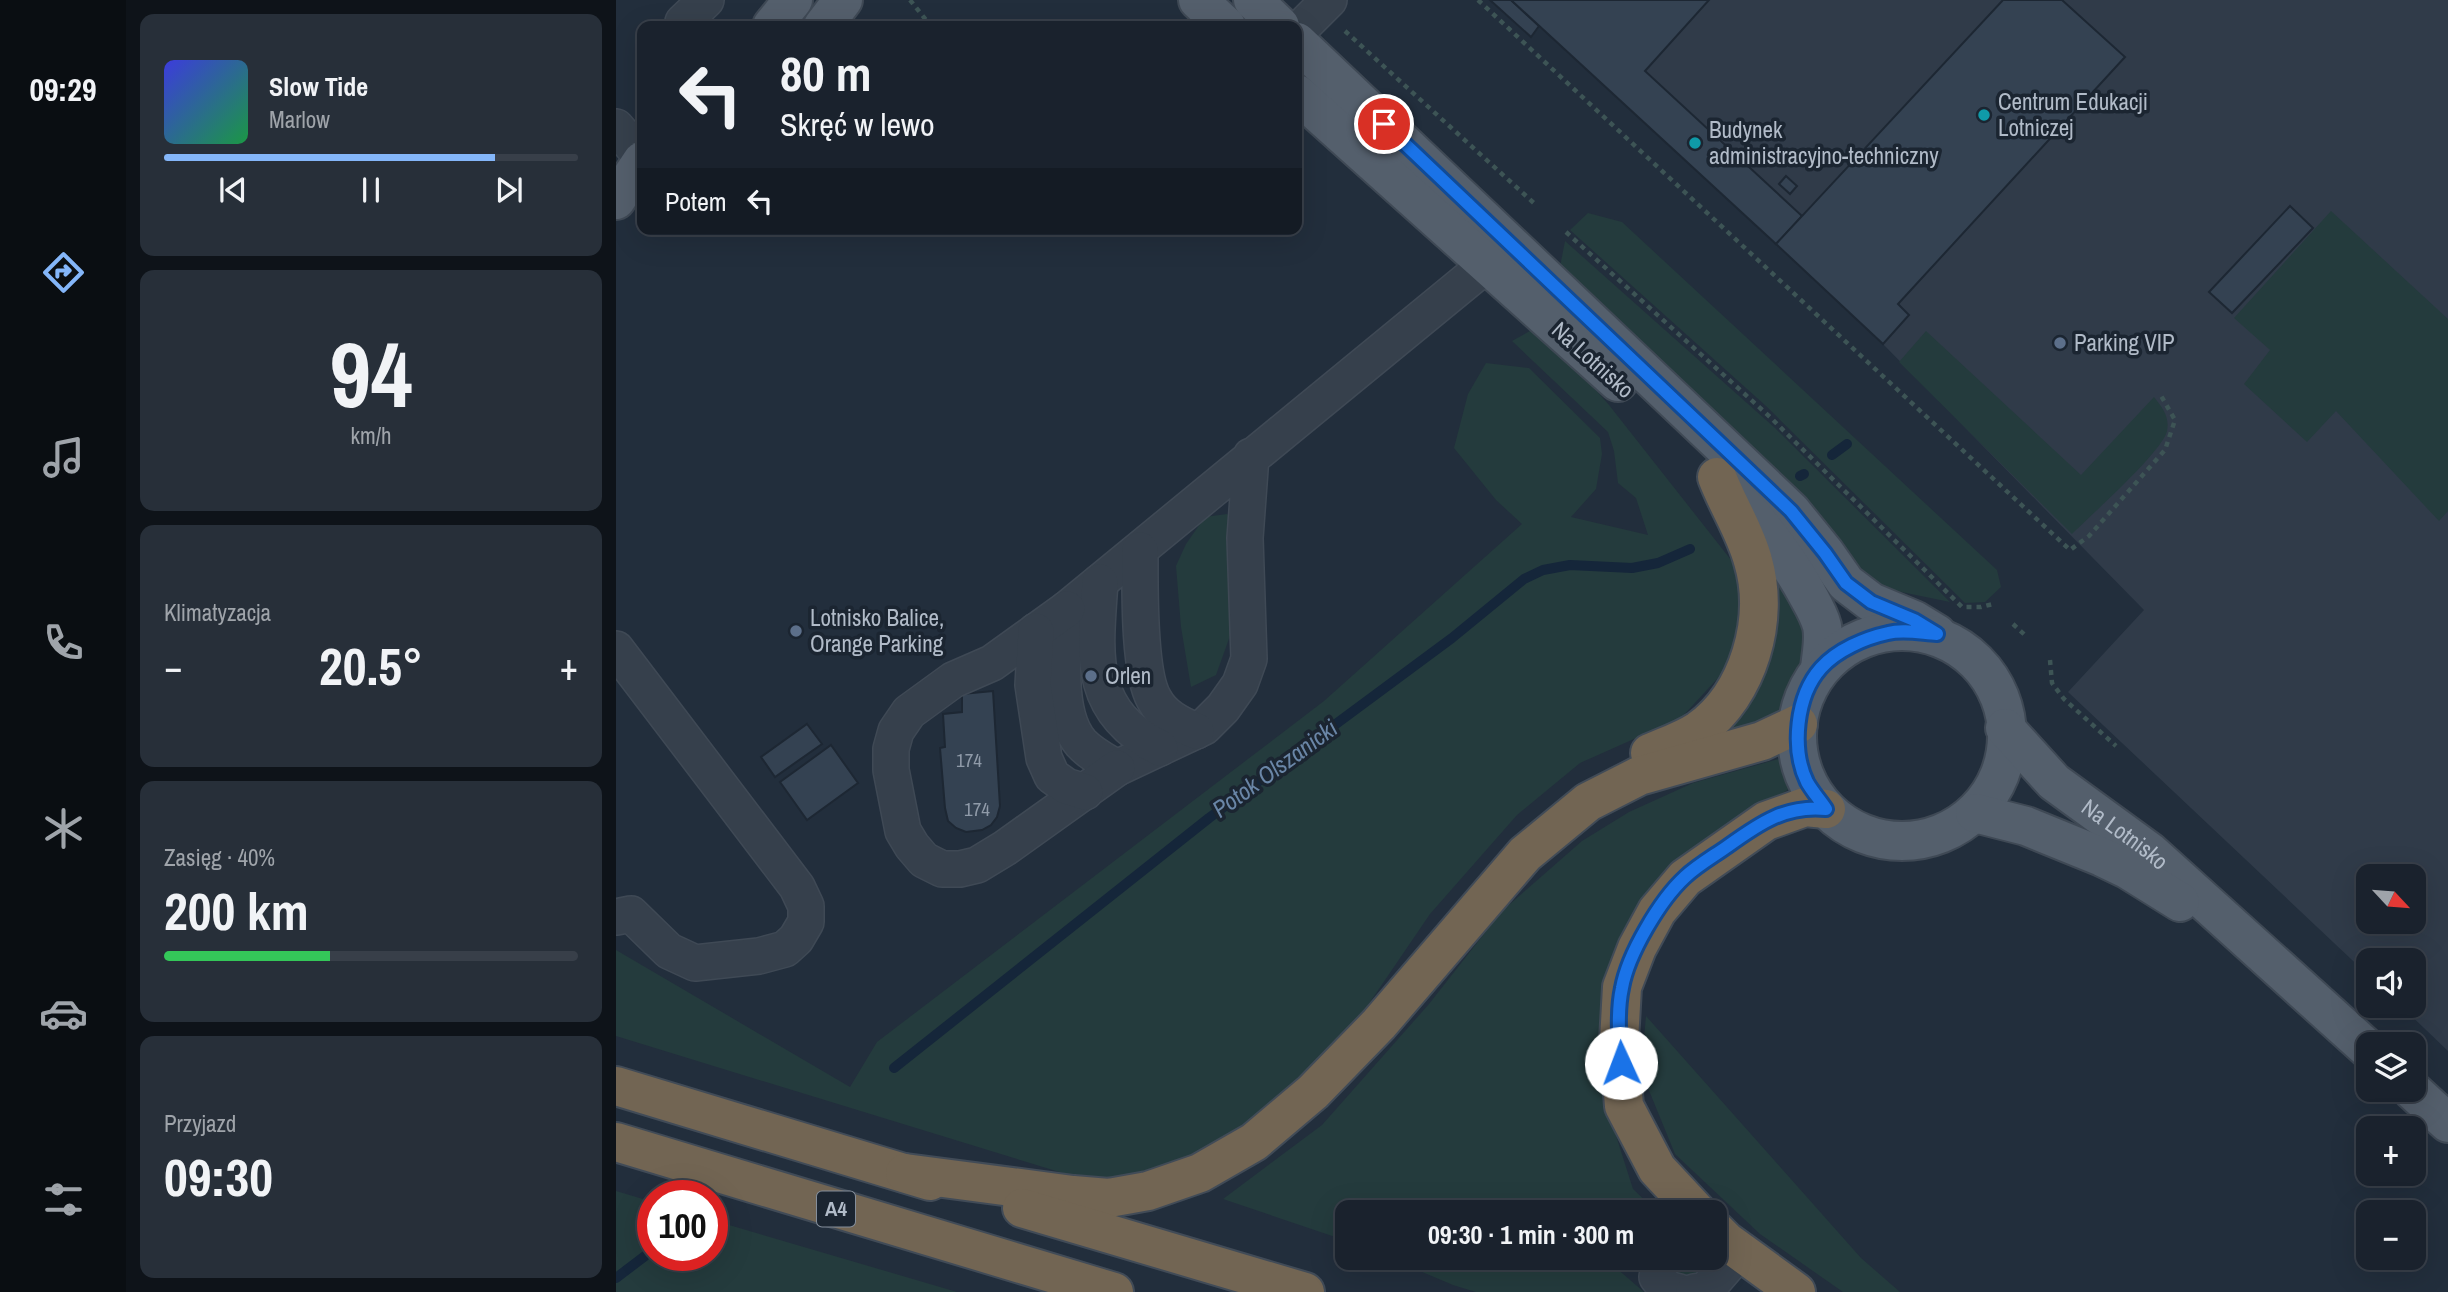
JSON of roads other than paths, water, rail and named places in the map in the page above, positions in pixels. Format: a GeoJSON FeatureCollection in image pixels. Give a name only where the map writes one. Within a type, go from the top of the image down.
{"type":"FeatureCollection","features":[{"type":"Feature","properties":{"kind":"highway"},"geometry":{"type":"LineString","coordinates":[[1601,796],[1637,759],[1697,731],[1719,712],[1739,682],[1752,650],[1759,618],[1754,563],[1717,477]]}},
{"type":"Feature","properties":{"kind":"highway"},"geometry":{"type":"LineString","coordinates":[[905,1173],[1109,1198],[1148,1191],[1200,1174],[1254,1142],[1313,1092],[1379,1024],[1525,854],[1588,802],[1639,776],[1762,741],[1798,724]]}},
{"type":"Feature","properties":{"kind":"highway"},"geometry":{"type":"LineString","coordinates":[[1686,1200],[1657,1169],[1625,1106],[1619,1041],[1622,987],[1637,948],[1657,911],[1685,878],[1766,821],[1805,807],[1826,809]]}},
{"type":"Feature","properties":{"kind":"highway","name":"A4"},"geometry":{"type":"LineString","coordinates":[[616,1086],[1305,1292]]}},
{"type":"Feature","properties":{"kind":"highway","name":"A4"},"geometry":{"type":"LineString","coordinates":[[616,1142],[1072,1283],[1114,1292]]}},
{"type":"Feature","properties":{"kind":"highway"},"geometry":{"type":"LineString","coordinates":[[1727,1241],[1796,1292]]}},
{"type":"Feature","properties":{"kind":"main road"},"geometry":{"type":"LineString","coordinates":[[776,21],[793,0]]}},
{"type":"Feature","properties":{"kind":"main road"},"geometry":{"type":"LineString","coordinates":[[827,21],[843,0]]}},
{"type":"Feature","properties":{"kind":"main road"},"geometry":{"type":"LineString","coordinates":[[1198,0],[1221,21]]}},
{"type":"Feature","properties":{"kind":"main road"},"geometry":{"type":"LineString","coordinates":[[1253,0],[1275,21]]}},
{"type":"Feature","properties":{"kind":"main road","name":"Na Lotnisko"},"geometry":{"type":"LineString","coordinates":[[1302,47],[1791,511],[1846,583],[1871,602],[1914,620],[1937,634]]}},
{"type":"Feature","properties":{"kind":"main road","name":"Na Lotnisko"},"geometry":{"type":"LineString","coordinates":[[1302,99],[1590,356],[1717,477],[1767,531],[1790,564],[1822,625],[1824,640],[1820,669]]}},
{"type":"Feature","properties":{"kind":"main road"},"geometry":{"type":"LineString","coordinates":[[616,203],[637,167]]}},
{"type":"Feature","properties":{"kind":"main road"},"geometry":{"type":"LineString","coordinates":[[616,203],[637,194]]}},
{"type":"Feature","properties":{"kind":"main road"},"geometry":{"type":"LineString","coordinates":[[1890,632],[1937,634],[1960,646],[1975,659],[1988,675],[1997,693],[2005,728],[1999,768],[1975,813],[1952,831],[1933,839],[1906,842],[1879,840],[1861,834],[1842,822],[1826,809],[1807,782],[1801,763],[1798,724],[1802,703],[1820,669],[1840,653],[1890,632]]}},
{"type":"Feature","properties":{"kind":"main road","name":"Na Lotnisko"},"geometry":{"type":"LineString","coordinates":[[2005,728],[2054,782],[2151,852],[2356,1038]]}},
{"type":"Feature","properties":{"kind":"main road","name":"Na Lotnisko"},"geometry":{"type":"LineString","coordinates":[[1975,813],[2026,826],[2102,857],[2246,939]]}},
{"type":"Feature","properties":{"kind":"main road"},"geometry":{"type":"LineString","coordinates":[[2425,1102],[2448,1123]]}},
{"type":"Feature","properties":{"kind":"lane"},"geometry":{"type":"LineString","coordinates":[[1302,29],[1334,13]]}},
{"type":"Feature","properties":{"kind":"lane"},"geometry":{"type":"LineString","coordinates":[[616,127],[637,153]]}},
{"type":"Feature","properties":{"kind":"lane"},"geometry":{"type":"LineString","coordinates":[[1251,456],[1245,538],[1249,659],[1240,684],[1223,708],[1204,727],[1117,768],[1005,848],[977,864],[960,869],[942,869],[924,860],[902,831],[891,769],[891,749],[896,731],[909,712],[953,680],[992,663],[1067,609],[1205,497],[1251,456],[1486,265]]}},
{"type":"Feature","properties":{"kind":"lane"},"geometry":{"type":"LineString","coordinates":[[1140,550],[1140,600],[1147,679],[1153,699],[1164,713],[1177,723],[1196,731]]}},
{"type":"Feature","properties":{"kind":"lane"},"geometry":{"type":"LineString","coordinates":[[1100,582],[1097,626],[1099,680],[1110,706],[1124,724],[1141,739],[1160,748]]}},
{"type":"Feature","properties":{"kind":"lane"},"geometry":{"type":"LineString","coordinates":[[1067,609],[1063,653],[1068,719],[1081,742],[1098,757],[1117,768]]}},
{"type":"Feature","properties":{"kind":"lane"},"geometry":{"type":"LineString","coordinates":[[1036,631],[1033,684],[1044,758],[1052,776],[1066,786],[1085,792]]}},
{"type":"Feature","properties":{"kind":"lane"},"geometry":{"type":"LineString","coordinates":[[616,649],[797,887],[806,906],[806,922],[796,939],[785,949],[759,956],[695,963],[669,951],[631,914],[616,917]]}},
{"type":"Feature","properties":{"kind":"lane"},"geometry":{"type":"LineString","coordinates":[[1694,1292],[1706,1290],[1715,1270]]}},
{"type":"Feature","properties":{"kind":"waterway","name":"Potok Olszanicki"},"geometry":{"type":"LineString","coordinates":[[1832,455],[1847,444]]}},
{"type":"Feature","properties":{"kind":"waterway","name":"Potok Olszanicki"},"geometry":{"type":"LineString","coordinates":[[1800,476],[1804,474]]}},
{"type":"Feature","properties":{"kind":"waterway","name":"Potok Olszanicki"},"geometry":{"type":"LineString","coordinates":[[894,1068],[1209,818],[1452,638],[1524,579],[1543,570],[1570,565],[1632,568],[1658,563],[1690,549]]}},
{"type":"Feature","properties":{"kind":"waterway","name":"Potok Olszanicki"},"geometry":{"type":"LineString","coordinates":[[616,1278],[637,1262]]}},
{"type":"Feature","properties":{"kind":"place","name":"Centrum Edukacji Lotniczej"},"geometry":{"type":"Point","coordinates":[1984,115]}},
{"type":"Feature","properties":{"kind":"place","name":"Budynek administracyjno-techniczny"},"geometry":{"type":"Point","coordinates":[1695,143]}},
{"type":"Feature","properties":{"kind":"place","name":"Parking VIP"},"geometry":{"type":"Point","coordinates":[2060,343]}},
{"type":"Feature","properties":{"kind":"place","name":"Lotnisko Balice, Orange Parking"},"geometry":{"type":"Point","coordinates":[796,631]}},
{"type":"Feature","properties":{"kind":"place","name":"Orlen"},"geometry":{"type":"Point","coordinates":[1091,676]}}]}
